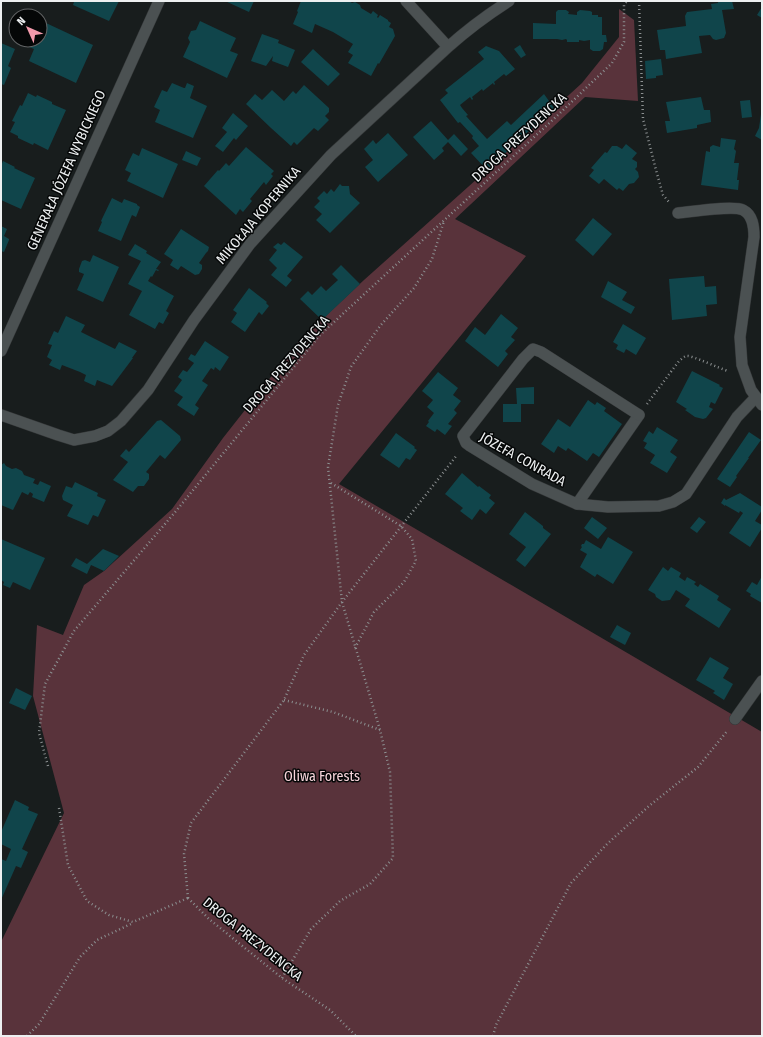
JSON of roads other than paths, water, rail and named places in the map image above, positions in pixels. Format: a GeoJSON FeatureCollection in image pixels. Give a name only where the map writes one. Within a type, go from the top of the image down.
{"type":"FeatureCollection","features":[{"type":"Feature","properties":{"kind":"street","name":"GENERAŁA JÓZEFA WYBICKIEGO"},"geometry":{"type":"LineString","coordinates":[[1,351],[159,1]]}},
{"type":"Feature","properties":{"kind":"street"},"geometry":{"type":"LineString","coordinates":[[406,1],[448,47]]}},
{"type":"Feature","properties":{"kind":"street","name":"MIKOŁAJA KOPERNIKA"},"geometry":{"type":"LineString","coordinates":[[1,415],[74,440],[95,436],[108,431],[121,421],[148,390],[194,320],[250,244],[331,155],[467,30],[509,1]]}},
{"type":"Feature","properties":{"kind":"street"},"geometry":{"type":"LineString","coordinates":[[678,213],[737,208],[744,210],[752,220],[754,237],[740,337],[742,364],[751,390],[759,401]]}},
{"type":"Feature","properties":{"kind":"street","name":"JÓZEFA CONRADA"},"geometry":{"type":"LineString","coordinates":[[577,504],[639,415],[540,352],[532,349],[463,436],[466,443],[532,484],[577,504],[608,507],[635,507],[658,506],[673,502],[686,494],[737,417],[759,401]]}},
{"type":"Feature","properties":{"kind":"street"},"geometry":{"type":"LineString","coordinates":[[735,720],[762,681]]}},
{"type":"Feature","properties":{"kind":"park label","name":"Oliwa Forests"},"geometry":{"type":"Point","coordinates":[322,776]}}]}
